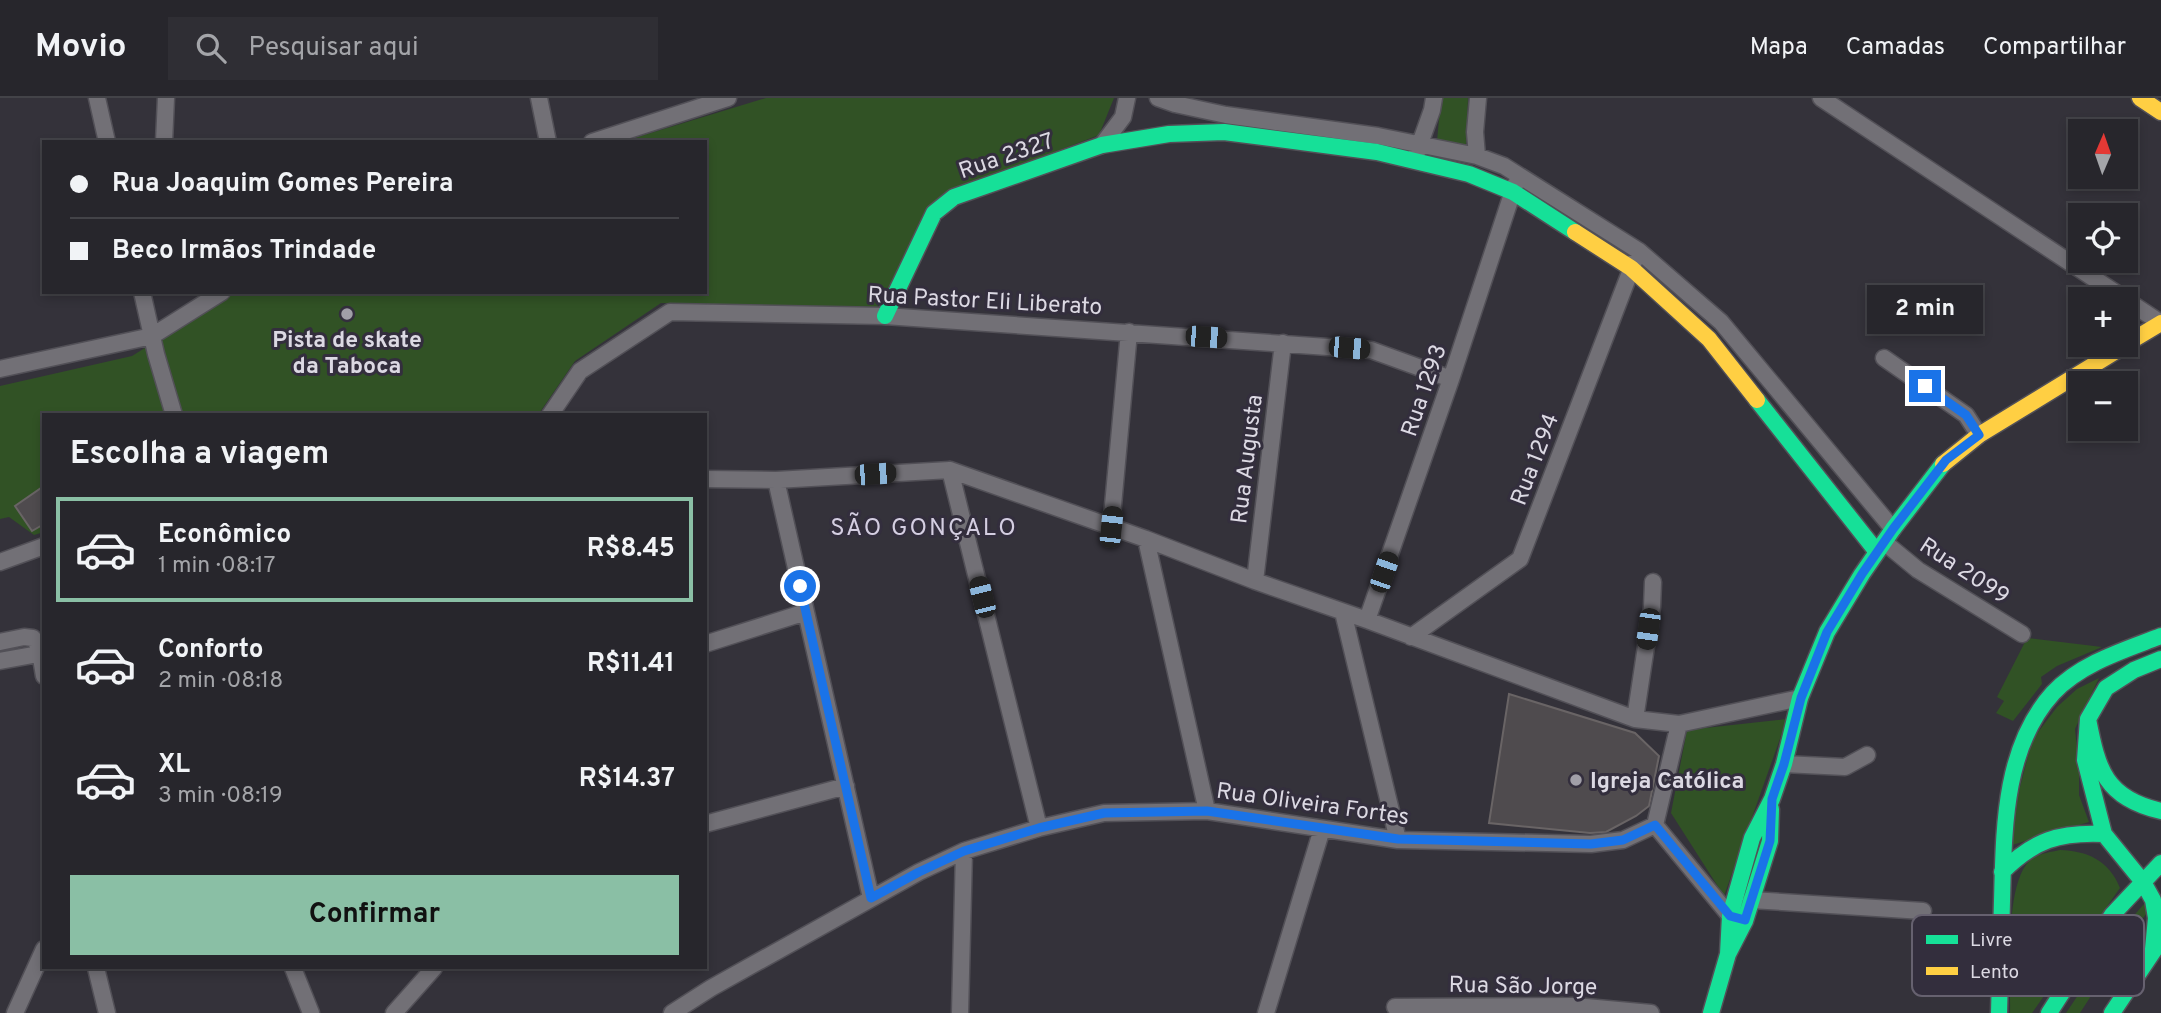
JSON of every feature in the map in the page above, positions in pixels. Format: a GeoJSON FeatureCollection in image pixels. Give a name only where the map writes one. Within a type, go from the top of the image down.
{"type":"FeatureCollection","features":[{"type":"Feature","properties":{"kind":"main road"},"geometry":{"type":"LineString","coordinates":[[2140,98],[2161,112]]}},
{"type":"Feature","properties":{"kind":"main road","name":"Rua 2327"},"geometry":{"type":"LineString","coordinates":[[885,316],[934,213],[954,197],[1102,145],[1122,134],[1224,132],[1377,152],[1416,153],[1513,192],[1631,268],[1709,339],[1884,541]]}},
{"type":"Feature","properties":{"kind":"main road"},"geometry":{"type":"LineString","coordinates":[[2138,337],[2161,323]]}},
{"type":"Feature","properties":{"kind":"main road"},"geometry":{"type":"LineString","coordinates":[[1711,1013],[1737,918],[1752,838],[1772,799],[1801,698],[1827,632],[1884,541],[1946,460],[1979,435],[2106,357]]}},
{"type":"Feature","properties":{"kind":"main road"},"geometry":{"type":"LineString","coordinates":[[2001,915],[2003,823],[2012,777],[2030,726],[2054,692],[2092,665],[2161,636]]}},
{"type":"Feature","properties":{"kind":"main road"},"geometry":{"type":"LineString","coordinates":[[2144,965],[2157,945],[2153,900],[2143,882],[2104,834],[2085,760],[2088,719],[2106,688],[2134,670],[2161,659]]}},
{"type":"Feature","properties":{"kind":"main road"},"geometry":{"type":"LineString","coordinates":[[2088,719],[2095,756],[2102,774],[2124,798],[2145,808],[2161,811]]}},
{"type":"Feature","properties":{"kind":"main road"},"geometry":{"type":"LineString","coordinates":[[1737,918],[1751,900],[1770,841],[1772,799]]}},
{"type":"Feature","properties":{"kind":"main road"},"geometry":{"type":"LineString","coordinates":[[2002,873],[2018,856],[2037,843],[2070,833],[2104,834]]}},
{"type":"Feature","properties":{"kind":"main road"},"geometry":{"type":"LineString","coordinates":[[2112,915],[2161,863]]}},
{"type":"Feature","properties":{"kind":"main road"},"geometry":{"type":"LineString","coordinates":[[2049,1013],[2060,996]]}},
{"type":"Feature","properties":{"kind":"main road"},"geometry":{"type":"LineString","coordinates":[[2112,1013],[2123,996]]}},
{"type":"Feature","properties":{"kind":"street"},"geometry":{"type":"LineString","coordinates":[[97,98],[107,140]]}},
{"type":"Feature","properties":{"kind":"street"},"geometry":{"type":"LineString","coordinates":[[164,140],[166,98]]}},
{"type":"Feature","properties":{"kind":"street"},"geometry":{"type":"LineString","coordinates":[[539,98],[548,140]]}},
{"type":"Feature","properties":{"kind":"street"},"geometry":{"type":"LineString","coordinates":[[1122,134],[1127,98]]}},
{"type":"Feature","properties":{"kind":"street","name":"Rua 2099"},"geometry":{"type":"LineString","coordinates":[[1158,98],[1226,114],[1378,136],[1416,153],[1477,156],[1516,173],[1639,251],[1721,322],[1884,541],[1918,570],[2022,634]]}},
{"type":"Feature","properties":{"kind":"street"},"geometry":{"type":"LineString","coordinates":[[1416,153],[1434,98]]}},
{"type":"Feature","properties":{"kind":"street"},"geometry":{"type":"LineString","coordinates":[[1477,156],[1475,132],[1478,98]]}},
{"type":"Feature","properties":{"kind":"street"},"geometry":{"type":"LineString","coordinates":[[1821,98],[2105,287]]}},
{"type":"Feature","properties":{"kind":"street"},"geometry":{"type":"LineString","coordinates":[[598,140],[724,99]]}},
{"type":"Feature","properties":{"kind":"street","name":"Rua 1293"},"geometry":{"type":"LineString","coordinates":[[1367,620],[1451,379],[1513,192],[1516,173]]}},
{"type":"Feature","properties":{"kind":"street","name":"Rua 1294"},"geometry":{"type":"LineString","coordinates":[[1411,636],[1520,559],[1639,251]]}},
{"type":"Feature","properties":{"kind":"street"},"geometry":{"type":"LineString","coordinates":[[142,294],[173,413]]}},
{"type":"Feature","properties":{"kind":"street"},"geometry":{"type":"LineString","coordinates":[[0,369],[152,336],[219,294]]}},
{"type":"Feature","properties":{"kind":"street"},"geometry":{"type":"LineString","coordinates":[[2138,308],[2161,323]]}},
{"type":"Feature","properties":{"kind":"street","name":"Rua Pastor Eli Liberato"},"geometry":{"type":"LineString","coordinates":[[551,413],[580,371],[670,312],[885,316],[1371,350],[1451,379]]}},
{"type":"Feature","properties":{"kind":"street"},"geometry":{"type":"LineString","coordinates":[[1111,527],[1129,331]]}},
{"type":"Feature","properties":{"kind":"street","name":"Rua Augusta"},"geometry":{"type":"LineString","coordinates":[[1255,581],[1283,343]]}},
{"type":"Feature","properties":{"kind":"street"},"geometry":{"type":"LineString","coordinates":[[1884,358],[1966,415],[1979,435]]}},
{"type":"Feature","properties":{"kind":"street"},"geometry":{"type":"LineString","coordinates":[[950,470],[1039,828]]}},
{"type":"Feature","properties":{"kind":"street"},"geometry":{"type":"LineString","coordinates":[[707,479],[776,480],[950,470],[1146,539],[1635,719],[1679,724],[1801,698]]}},
{"type":"Feature","properties":{"kind":"street"},"geometry":{"type":"LineString","coordinates":[[776,480],[871,898]]}},
{"type":"Feature","properties":{"kind":"street"},"geometry":{"type":"LineString","coordinates":[[1146,539],[1207,811]]}},
{"type":"Feature","properties":{"kind":"street"},"geometry":{"type":"LineString","coordinates":[[0,562],[42,547]]}},
{"type":"Feature","properties":{"kind":"street"},"geometry":{"type":"LineString","coordinates":[[1635,719],[1652,607],[1653,582]]}},
{"type":"Feature","properties":{"kind":"street"},"geometry":{"type":"LineString","coordinates":[[707,643],[806,612]]}},
{"type":"Feature","properties":{"kind":"street"},"geometry":{"type":"LineString","coordinates":[[1343,612],[1398,839]]}},
{"type":"Feature","properties":{"kind":"street"},"geometry":{"type":"LineString","coordinates":[[0,642],[29,636],[37,641],[42,653],[0,661]]}},
{"type":"Feature","properties":{"kind":"street"},"geometry":{"type":"LineString","coordinates":[[1679,724],[1655,825],[1737,918]]}},
{"type":"Feature","properties":{"kind":"street"},"geometry":{"type":"LineString","coordinates":[[1784,764],[1845,767],[1867,755]]}},
{"type":"Feature","properties":{"kind":"street"},"geometry":{"type":"LineString","coordinates":[[707,823],[846,786]]}},
{"type":"Feature","properties":{"kind":"street","name":"Rua Oliveira Fortes"},"geometry":{"type":"LineString","coordinates":[[672,1013],[710,988],[871,898],[964,851],[1039,828],[1104,813],[1207,811],[1398,839],[1591,844],[1623,840],[1655,825]]}},
{"type":"Feature","properties":{"kind":"street"},"geometry":{"type":"LineString","coordinates":[[1266,1013],[1322,829]]}},
{"type":"Feature","properties":{"kind":"street"},"geometry":{"type":"LineString","coordinates":[[960,1013],[964,851]]}},
{"type":"Feature","properties":{"kind":"street"},"geometry":{"type":"LineString","coordinates":[[1751,900],[1923,911]]}},
{"type":"Feature","properties":{"kind":"street"},"geometry":{"type":"LineString","coordinates":[[15,1013],[42,953]]}},
{"type":"Feature","properties":{"kind":"street"},"geometry":{"type":"LineString","coordinates":[[96,969],[107,1013]]}},
{"type":"Feature","properties":{"kind":"street"},"geometry":{"type":"LineString","coordinates":[[293,969],[311,1013]]}},
{"type":"Feature","properties":{"kind":"street"},"geometry":{"type":"LineString","coordinates":[[394,1013],[433,969]]}},
{"type":"Feature","properties":{"kind":"street","name":"Rua São Jorge"},"geometry":{"type":"LineString","coordinates":[[1395,1007],[1651,1013]]}},
{"type":"Feature","properties":{"kind":"green space"},"geometry":{"type":"Polygon","coordinates":[[[766,98],[1114,98],[1099,135],[942,195],[876,309],[661,303],[575,361],[539,413],[42,413],[42,533],[34,535],[9,517],[0,519],[0,386],[132,356],[231,294],[707,294],[707,140],[628,140],[766,98]]]}},
{"type":"Feature","properties":{"kind":"green space"},"geometry":{"type":"Polygon","coordinates":[[[1441,98],[1468,98],[1466,150],[1437,141],[1441,98]]]}},
{"type":"Feature","properties":{"kind":"green space"},"geometry":{"type":"Polygon","coordinates":[[[2027,638],[2102,647],[2057,666],[2041,677],[2042,684],[2013,721],[1996,713],[2004,701],[1997,697],[2027,638]]]}},
{"type":"Feature","properties":{"kind":"green space"},"geometry":{"type":"Polygon","coordinates":[[[2099,678],[2075,729],[2079,795],[2089,822],[2012,845],[2018,795],[2032,740],[2057,707],[2077,689],[2099,678]]]}},
{"type":"Feature","properties":{"kind":"green space"},"geometry":{"type":"Polygon","coordinates":[[[1787,719],[1724,896],[1671,813],[1687,730],[1787,719]]]}},
{"type":"Feature","properties":{"kind":"green space"},"geometry":{"type":"Polygon","coordinates":[[[2060,850],[2088,855],[2110,870],[2120,888],[2101,915],[2012,915],[2023,869],[2033,858],[2060,850]]]}},
{"type":"Feature","properties":{"kind":"green space"},"geometry":{"type":"Polygon","coordinates":[[[2144,904],[2149,910],[2144,917],[2134,915],[2144,904]]]}},
{"type":"Feature","properties":{"kind":"green space"},"geometry":{"type":"Polygon","coordinates":[[[2010,996],[2044,996],[2032,1013],[2010,1013],[2010,996]]]}},
{"type":"Feature","properties":{"kind":"green space"},"geometry":{"type":"Polygon","coordinates":[[[2077,996],[2091,996],[2080,1013],[2066,1013],[2077,996]]]}},
{"type":"Feature","properties":{"kind":"building"},"geometry":{"type":"Polygon","coordinates":[[[42,487],[42,525],[32,531],[15,506],[42,487]]]}},
{"type":"Feature","properties":{"kind":"building","name":"Igreja Católica"},"geometry":{"type":"Polygon","coordinates":[[[1509,694],[1635,733],[1659,756],[1649,806],[1606,832],[1590,833],[1489,823],[1509,694]]]}},
{"type":"Feature","properties":{"kind":"traffic: fast"},"geometry":{"type":"LineString","coordinates":[[885,316],[934,213],[954,197],[1102,145],[1169,134],[1224,132],[1377,152],[1469,174],[1513,192],[1575,232]]}},
{"type":"Feature","properties":{"kind":"traffic: fast"},"geometry":{"type":"LineString","coordinates":[[1757,400],[1877,552]]}},
{"type":"Feature","properties":{"kind":"traffic: fast"},"geometry":{"type":"LineString","coordinates":[[1728,954],[1730,916],[1752,838],[1772,799],[1784,764],[1800,698],[1827,632],[1893,529],[1943,464]]}},
{"type":"Feature","properties":{"kind":"traffic: fast"},"geometry":{"type":"LineString","coordinates":[[2002,915],[2006,819],[2010,791],[2024,739],[2037,715],[2053,693],[2077,673],[2104,658],[2161,636]]}},
{"type":"Feature","properties":{"kind":"traffic: fast"},"geometry":{"type":"LineString","coordinates":[[2153,949],[2156,918],[2153,900],[2143,882],[2104,834],[2085,760],[2088,719],[2106,688],[2134,670],[2161,659]]}},
{"type":"Feature","properties":{"kind":"traffic: fast"},"geometry":{"type":"LineString","coordinates":[[2088,719],[2096,753],[2107,779],[2127,798],[2161,811]]}},
{"type":"Feature","properties":{"kind":"traffic: fast"},"geometry":{"type":"LineString","coordinates":[[1711,1013],[1728,954],[1745,921],[1770,841],[1771,809]]}},
{"type":"Feature","properties":{"kind":"traffic: fast"},"geometry":{"type":"LineString","coordinates":[[2002,872],[2025,852],[2048,840],[2074,835],[2104,834]]}},
{"type":"Feature","properties":{"kind":"traffic: fast"},"geometry":{"type":"LineString","coordinates":[[2112,915],[2161,863]]}},
{"type":"Feature","properties":{"kind":"traffic: fast"},"geometry":{"type":"LineString","coordinates":[[2144,965],[2161,940]]}},
{"type":"Feature","properties":{"kind":"traffic: fast"},"geometry":{"type":"LineString","coordinates":[[1999,996],[1999,1013]]}},
{"type":"Feature","properties":{"kind":"traffic: fast"},"geometry":{"type":"LineString","coordinates":[[2049,1013],[2060,996]]}},
{"type":"Feature","properties":{"kind":"traffic: fast"},"geometry":{"type":"LineString","coordinates":[[2112,1013],[2123,996]]}},
{"type":"Feature","properties":{"kind":"traffic: slow"},"geometry":{"type":"LineString","coordinates":[[2140,98],[2161,112]]}},
{"type":"Feature","properties":{"kind":"traffic: slow"},"geometry":{"type":"LineString","coordinates":[[1575,232],[1631,268],[1709,339],[1757,400]]}},
{"type":"Feature","properties":{"kind":"traffic: slow"},"geometry":{"type":"LineString","coordinates":[[2138,337],[2161,323]]}},
{"type":"Feature","properties":{"kind":"traffic: slow"},"geometry":{"type":"LineString","coordinates":[[1943,464],[1979,435],[2106,357]]}},
{"type":"Feature","properties":{"kind":"place","name":"Pista de skate da Taboca"},"geometry":{"type":"Point","coordinates":[347,314]}},
{"type":"Feature","properties":{"kind":"place","name":"Igreja Católica"},"geometry":{"type":"Point","coordinates":[1576,780]}},
{"type":"Feature","properties":{"kind":"district","name":"SÃO GONÇALO"},"geometry":{"type":"Point","coordinates":[924,527]}},
{"type":"Feature","properties":{"kind":"route"},"geometry":{"type":"LineString","coordinates":[[800,586],[871,898],[964,851],[1039,828],[1104,813],[1207,811],[1398,839],[1591,844],[1623,840],[1655,825],[1730,916],[1745,920],[1770,841],[1772,799],[1801,698],[1827,632],[1893,529],[1946,460],[1979,435],[1966,415],[1925,386]]}}]}
